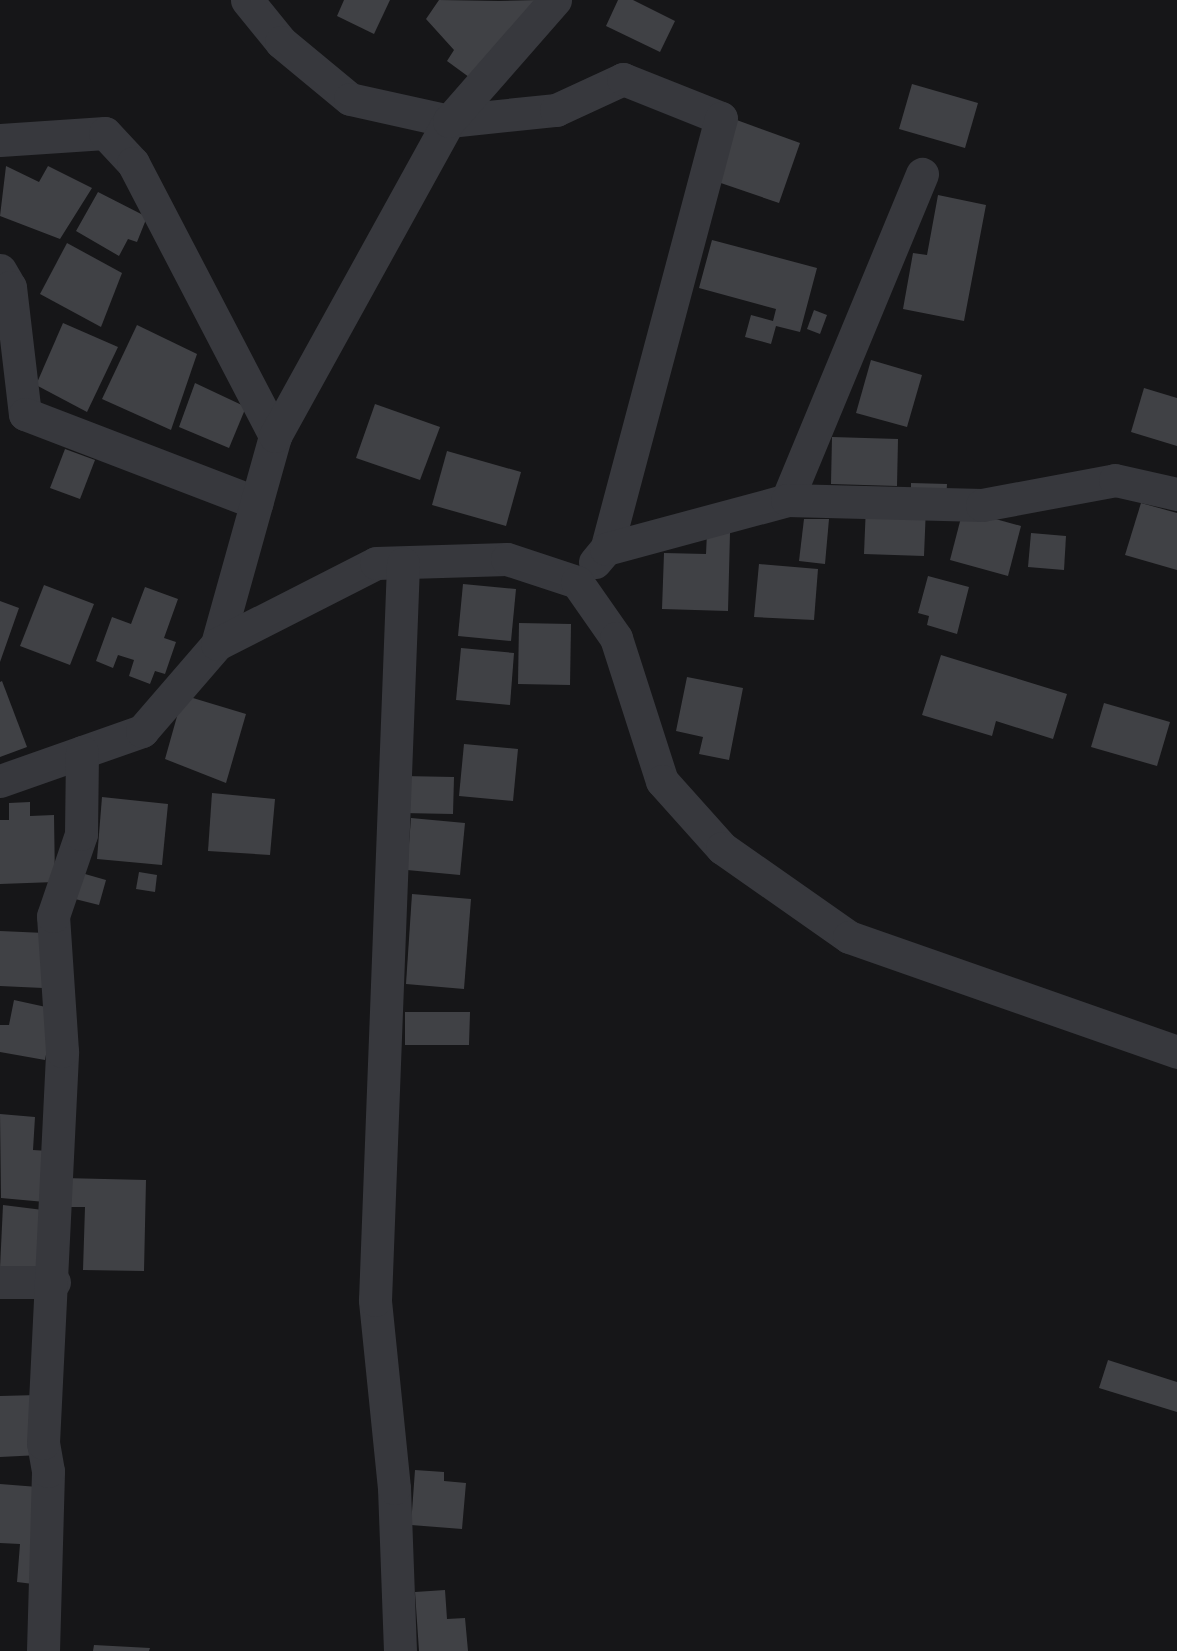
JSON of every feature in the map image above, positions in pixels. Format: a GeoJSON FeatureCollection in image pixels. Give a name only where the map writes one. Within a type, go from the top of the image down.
{"type":"FeatureCollection","features":[{"type":"Feature","properties":{"kind":"street"},"geometry":{"type":"LineString","coordinates":[[247,0],[281,42],[350,99],[449,121],[556,110],[623,79],[721,118],[606,549],[577,582]]}},
{"type":"Feature","properties":{"kind":"street"},"geometry":{"type":"LineString","coordinates":[[218,644],[275,436],[449,121],[555,0]]}},
{"type":"Feature","properties":{"kind":"street"},"geometry":{"type":"LineString","coordinates":[[0,140],[105,133],[133,163],[275,436]]}},
{"type":"Feature","properties":{"kind":"street"},"geometry":{"type":"LineString","coordinates":[[788,500],[922,174]]}},
{"type":"Feature","properties":{"kind":"street"},"geometry":{"type":"LineString","coordinates":[[0,270],[10,287],[25,414],[256,503]]}},
{"type":"Feature","properties":{"kind":"street"},"geometry":{"type":"LineString","coordinates":[[606,549],[788,500],[982,505],[1115,480],[1177,494]]}},
{"type":"Feature","properties":{"kind":"street"},"geometry":{"type":"LineString","coordinates":[[0,781],[142,731],[218,644],[376,564],[507,558],[577,582],[616,639],[662,781],[722,848],[849,937],[1177,1052]]}},
{"type":"Feature","properties":{"kind":"street"},"geometry":{"type":"LineString","coordinates":[[400,1651],[394,1488],[375,1300],[403,564]]}},
{"type":"Feature","properties":{"kind":"street"},"geometry":{"type":"LineString","coordinates":[[43,1651],[48,1471],[43,1443],[54,1282],[63,1051],[53,916],[81,834],[82,752]]}},
{"type":"Feature","properties":{"kind":"street"},"geometry":{"type":"LineString","coordinates":[[0,1282],[54,1282]]}},
{"type":"Feature","properties":{"kind":"building"},"geometry":{"type":"Polygon","coordinates":[[[344,0],[390,0],[374,34],[337,16],[344,0]]]}},
{"type":"Feature","properties":{"kind":"building"},"geometry":{"type":"Polygon","coordinates":[[[439,0],[538,0],[473,80],[447,61],[454,50],[426,19],[439,0]]]}},
{"type":"Feature","properties":{"kind":"building"},"geometry":{"type":"Polygon","coordinates":[[[618,0],[633,0],[675,21],[660,52],[606,26],[618,0]]]}},
{"type":"Feature","properties":{"kind":"building"},"geometry":{"type":"Polygon","coordinates":[[[912,84],[978,103],[965,148],[899,129],[912,84]]]}},
{"type":"Feature","properties":{"kind":"building"},"geometry":{"type":"Polygon","coordinates":[[[734,119],[800,143],[779,203],[712,180],[734,119]]]}},
{"type":"Feature","properties":{"kind":"building"},"geometry":{"type":"Polygon","coordinates":[[[6,166],[39,182],[48,166],[92,188],[60,239],[0,216],[6,166]]]}},
{"type":"Feature","properties":{"kind":"building"},"geometry":{"type":"Polygon","coordinates":[[[98,192],[147,217],[137,242],[128,239],[119,256],[76,231],[98,192]]]}},
{"type":"Feature","properties":{"kind":"building"},"geometry":{"type":"Polygon","coordinates":[[[938,195],[986,205],[964,321],[903,309],[913,253],[927,255],[938,195]]]}},
{"type":"Feature","properties":{"kind":"building"},"geometry":{"type":"Polygon","coordinates":[[[712,240],[817,268],[800,332],[776,326],[771,344],[745,337],[751,315],[773,321],[776,309],[699,288],[712,240]]]}},
{"type":"Feature","properties":{"kind":"building"},"geometry":{"type":"Polygon","coordinates":[[[67,243],[122,273],[101,327],[40,294],[67,243]]]}},
{"type":"Feature","properties":{"kind":"building"},"geometry":{"type":"Polygon","coordinates":[[[814,310],[827,315],[820,334],[807,329],[814,310]]]}},
{"type":"Feature","properties":{"kind":"building"},"geometry":{"type":"Polygon","coordinates":[[[63,323],[118,347],[87,412],[36,385],[63,323]]]}},
{"type":"Feature","properties":{"kind":"building"},"geometry":{"type":"Polygon","coordinates":[[[137,325],[197,354],[171,430],[102,399],[137,325]]]}},
{"type":"Feature","properties":{"kind":"building"},"geometry":{"type":"Polygon","coordinates":[[[871,360],[922,375],[907,427],[856,413],[871,360]]]}},
{"type":"Feature","properties":{"kind":"building"},"geometry":{"type":"Polygon","coordinates":[[[195,383],[246,407],[229,448],[179,427],[195,383]]]}},
{"type":"Feature","properties":{"kind":"building"},"geometry":{"type":"Polygon","coordinates":[[[1144,388],[1177,398],[1177,446],[1131,432],[1144,388]]]}},
{"type":"Feature","properties":{"kind":"building"},"geometry":{"type":"Polygon","coordinates":[[[375,404],[440,427],[420,480],[356,458],[375,404]]]}},
{"type":"Feature","properties":{"kind":"building"},"geometry":{"type":"Polygon","coordinates":[[[832,437],[898,439],[897,486],[831,484],[832,437]]]}},
{"type":"Feature","properties":{"kind":"building"},"geometry":{"type":"Polygon","coordinates":[[[65,449],[95,460],[80,499],[50,488],[65,449]]]}},
{"type":"Feature","properties":{"kind":"building"},"geometry":{"type":"Polygon","coordinates":[[[447,451],[521,472],[506,526],[432,505],[447,451]]]}},
{"type":"Feature","properties":{"kind":"building"},"geometry":{"type":"Polygon","coordinates":[[[911,483],[947,484],[946,500],[911,498],[911,483]]]}},
{"type":"Feature","properties":{"kind":"building"},"geometry":{"type":"Polygon","coordinates":[[[1141,503],[1177,513],[1177,570],[1125,555],[1141,503]]]}},
{"type":"Feature","properties":{"kind":"building"},"geometry":{"type":"Polygon","coordinates":[[[866,505],[926,507],[924,556],[864,554],[866,505]]]}},
{"type":"Feature","properties":{"kind":"building"},"geometry":{"type":"Polygon","coordinates":[[[963,510],[1021,526],[1008,576],[950,560],[963,510]]]}},
{"type":"Feature","properties":{"kind":"building"},"geometry":{"type":"Polygon","coordinates":[[[804,519],[829,519],[825,564],[799,561],[804,519]]]}},
{"type":"Feature","properties":{"kind":"building"},"geometry":{"type":"Polygon","coordinates":[[[707,532],[730,533],[728,611],[662,609],[664,553],[706,554],[707,532]]]}},
{"type":"Feature","properties":{"kind":"building"},"geometry":{"type":"Polygon","coordinates":[[[1031,533],[1066,536],[1064,570],[1028,567],[1031,533]]]}},
{"type":"Feature","properties":{"kind":"building"},"geometry":{"type":"Polygon","coordinates":[[[759,564],[818,569],[814,620],[754,617],[759,564]]]}},
{"type":"Feature","properties":{"kind":"building"},"geometry":{"type":"Polygon","coordinates":[[[928,576],[969,587],[957,634],[927,625],[929,616],[918,613],[928,576]]]}},
{"type":"Feature","properties":{"kind":"building"},"geometry":{"type":"Polygon","coordinates":[[[463,584],[516,589],[511,641],[458,636],[463,584]]]}},
{"type":"Feature","properties":{"kind":"building"},"geometry":{"type":"Polygon","coordinates":[[[44,585],[94,604],[70,665],[20,646],[44,585]]]}},
{"type":"Feature","properties":{"kind":"building"},"geometry":{"type":"Polygon","coordinates":[[[145,587],[178,599],[164,638],[176,642],[165,674],[155,671],[150,684],[129,676],[134,660],[118,655],[113,668],[96,661],[112,617],[131,624],[145,587]]]}},
{"type":"Feature","properties":{"kind":"building"},"geometry":{"type":"Polygon","coordinates":[[[0,601],[19,608],[0,662],[0,601]]]}},
{"type":"Feature","properties":{"kind":"building"},"geometry":{"type":"Polygon","coordinates":[[[519,623],[571,624],[570,685],[518,684],[519,623]]]}},
{"type":"Feature","properties":{"kind":"building"},"geometry":{"type":"Polygon","coordinates":[[[461,648],[514,653],[510,705],[456,700],[461,648]]]}},
{"type":"Feature","properties":{"kind":"building"},"geometry":{"type":"Polygon","coordinates":[[[941,655],[1067,694],[1053,739],[996,721],[992,736],[922,715],[941,655]]]}},
{"type":"Feature","properties":{"kind":"building"},"geometry":{"type":"Polygon","coordinates":[[[687,677],[743,688],[729,760],[699,754],[703,737],[676,731],[687,677]]]}},
{"type":"Feature","properties":{"kind":"building"},"geometry":{"type":"Polygon","coordinates":[[[2,681],[27,747],[0,757],[0,682],[2,681]]]}},
{"type":"Feature","properties":{"kind":"building"},"geometry":{"type":"Polygon","coordinates":[[[183,695],[246,714],[226,783],[165,759],[183,695]]]}},
{"type":"Feature","properties":{"kind":"building"},"geometry":{"type":"Polygon","coordinates":[[[1104,703],[1170,722],[1157,766],[1091,747],[1104,703]]]}},
{"type":"Feature","properties":{"kind":"building"},"geometry":{"type":"Polygon","coordinates":[[[464,744],[518,749],[513,801],[459,796],[464,744]]]}},
{"type":"Feature","properties":{"kind":"building"},"geometry":{"type":"Polygon","coordinates":[[[403,776],[454,777],[453,814],[402,813],[403,776]]]}},
{"type":"Feature","properties":{"kind":"building"},"geometry":{"type":"Polygon","coordinates":[[[212,793],[275,799],[270,855],[208,851],[212,793]]]}},
{"type":"Feature","properties":{"kind":"building"},"geometry":{"type":"Polygon","coordinates":[[[102,797],[168,804],[162,865],[97,859],[102,797]]]}},
{"type":"Feature","properties":{"kind":"building"},"geometry":{"type":"Polygon","coordinates":[[[30,802],[30,816],[54,815],[55,882],[0,884],[0,820],[9,820],[9,803],[30,802]]]}},
{"type":"Feature","properties":{"kind":"building"},"geometry":{"type":"Polygon","coordinates":[[[411,818],[465,823],[460,875],[407,870],[411,818]]]}},
{"type":"Feature","properties":{"kind":"building"},"geometry":{"type":"Polygon","coordinates":[[[78,872],[106,880],[99,905],[71,898],[78,872]]]}},
{"type":"Feature","properties":{"kind":"building"},"geometry":{"type":"Polygon","coordinates":[[[139,872],[157,875],[155,892],[136,889],[139,872]]]}},
{"type":"Feature","properties":{"kind":"building"},"geometry":{"type":"Polygon","coordinates":[[[412,894],[471,899],[464,989],[406,984],[412,894]]]}},
{"type":"Feature","properties":{"kind":"building"},"geometry":{"type":"Polygon","coordinates":[[[0,931],[45,933],[43,988],[0,986],[0,931]]]}},
{"type":"Feature","properties":{"kind":"building"},"geometry":{"type":"Polygon","coordinates":[[[14,1000],[55,1009],[45,1060],[0,1052],[0,1025],[9,1025],[14,1000]]]}},
{"type":"Feature","properties":{"kind":"building"},"geometry":{"type":"Polygon","coordinates":[[[405,1012],[470,1012],[469,1045],[405,1045],[405,1012]]]}},
{"type":"Feature","properties":{"kind":"building"},"geometry":{"type":"Polygon","coordinates":[[[0,1114],[35,1117],[33,1150],[49,1151],[45,1202],[1,1198],[0,1114]]]}},
{"type":"Feature","properties":{"kind":"building"},"geometry":{"type":"Polygon","coordinates":[[[63,1178],[146,1180],[144,1271],[83,1270],[85,1207],[62,1207],[63,1178]]]}},
{"type":"Feature","properties":{"kind":"building"},"geometry":{"type":"Polygon","coordinates":[[[3,1205],[51,1211],[42,1274],[0,1268],[3,1205]]]}},
{"type":"Feature","properties":{"kind":"building"},"geometry":{"type":"Polygon","coordinates":[[[1108,1360],[1177,1382],[1177,1412],[1099,1388],[1108,1360]]]}},
{"type":"Feature","properties":{"kind":"building"},"geometry":{"type":"Polygon","coordinates":[[[38,1395],[40,1455],[0,1457],[0,1396],[38,1395]]]}},
{"type":"Feature","properties":{"kind":"building"},"geometry":{"type":"Polygon","coordinates":[[[415,1470],[444,1472],[444,1481],[466,1483],[462,1529],[411,1525],[415,1470]]]}},
{"type":"Feature","properties":{"kind":"building"},"geometry":{"type":"Polygon","coordinates":[[[0,1484],[38,1487],[33,1584],[17,1582],[20,1544],[0,1543],[0,1484]]]}},
{"type":"Feature","properties":{"kind":"building"},"geometry":{"type":"Polygon","coordinates":[[[445,1590],[447,1619],[465,1618],[468,1651],[419,1651],[415,1592],[445,1590]]]}},
{"type":"Feature","properties":{"kind":"building"},"geometry":{"type":"Polygon","coordinates":[[[94,1645],[150,1648],[149,1651],[93,1651],[94,1645]]]}}]}
